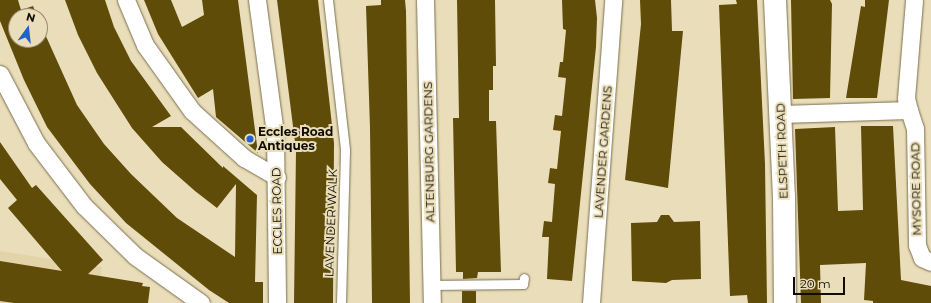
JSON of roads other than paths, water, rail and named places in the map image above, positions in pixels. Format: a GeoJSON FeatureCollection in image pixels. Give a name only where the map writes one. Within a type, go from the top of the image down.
{"type":"FeatureCollection","features":[{"type":"Feature","properties":{"kind":"highway","name":"ELSPETH ROAD"},"geometry":{"type":"LineString","coordinates":[[775,0],[781,114],[785,303]]}},
{"type":"Feature","properties":{"kind":"street"},"geometry":{"type":"LineString","coordinates":[[126,0],[145,45],[192,111],[244,158],[277,177]]}},
{"type":"Feature","properties":{"kind":"street","name":"ECCLES ROAD"},"geometry":{"type":"LineString","coordinates":[[257,0],[275,133],[277,177],[277,303]]}},
{"type":"Feature","properties":{"kind":"street","name":"ALTENBURG GARDENS"},"geometry":{"type":"LineString","coordinates":[[425,0],[432,303]]}},
{"type":"Feature","properties":{"kind":"street","name":"LAVENDER GARDENS"},"geometry":{"type":"LineString","coordinates":[[591,303],[613,0]]}},
{"type":"Feature","properties":{"kind":"street","name":"MYSORE ROAD"},"geometry":{"type":"LineString","coordinates":[[914,0],[906,98],[915,128],[918,245],[922,258],[931,262]]}},
{"type":"Feature","properties":{"kind":"street"},"geometry":{"type":"LineString","coordinates":[[0,74],[36,143],[84,206],[135,256],[202,303]]}},
{"type":"Feature","properties":{"kind":"street"},"geometry":{"type":"LineString","coordinates":[[781,114],[909,110]]}},
{"type":"Feature","properties":{"kind":"lane","name":"LAVENDER WALK"},"geometry":{"type":"LineString","coordinates":[[328,0],[345,150],[341,303]]}},
{"type":"Feature","properties":{"kind":"lane"},"geometry":{"type":"LineString","coordinates":[[431,286],[523,284],[524,278]]}},
{"type":"Feature","properties":{"kind":"place","name":"Eccles Road Antiques"},"geometry":{"type":"Point","coordinates":[250,139]}}]}
